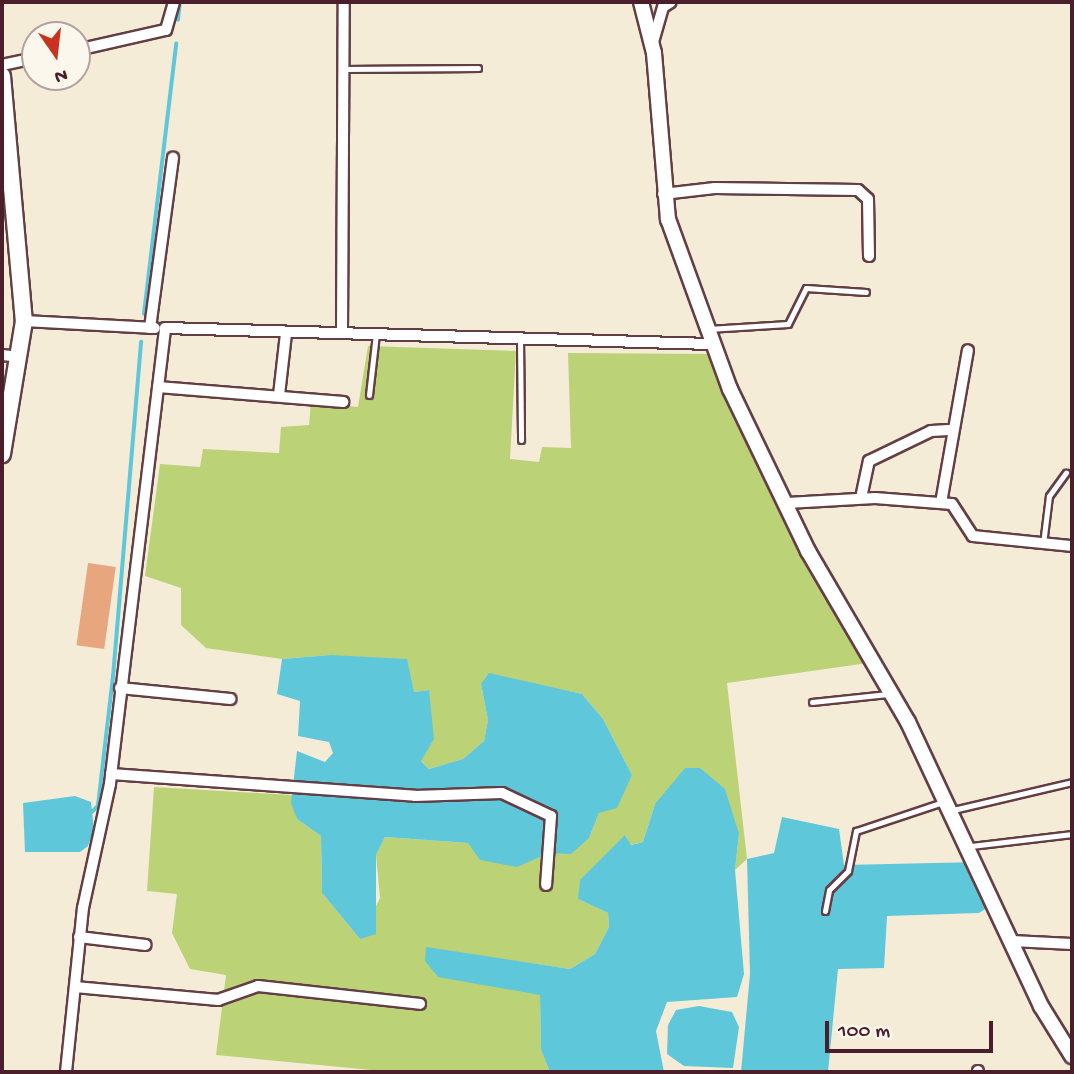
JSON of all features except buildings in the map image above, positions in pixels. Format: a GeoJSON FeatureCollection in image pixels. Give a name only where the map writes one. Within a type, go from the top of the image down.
{"type":"FeatureCollection","features":[{"type":"Feature","properties":{"kind":"main road"},"geometry":{"type":"LineString","coordinates":[[2,76],[24,321],[2,454]]}},
{"type":"Feature","properties":{"kind":"street"},"geometry":{"type":"LineString","coordinates":[[91,47],[166,30],[174,2]]}},
{"type":"Feature","properties":{"kind":"street"},"geometry":{"type":"LineString","coordinates":[[342,331],[344,2]]}},
{"type":"Feature","properties":{"kind":"street"},"geometry":{"type":"LineString","coordinates":[[641,2],[653,42],[663,194],[712,344],[787,503],[971,846],[1012,941],[1065,1032],[1072,1056]]}},
{"type":"Feature","properties":{"kind":"street"},"geometry":{"type":"LineString","coordinates":[[653,42],[663,7],[671,2]]}},
{"type":"Feature","properties":{"kind":"street"},"geometry":{"type":"LineString","coordinates":[[2,65],[21,61]]}},
{"type":"Feature","properties":{"kind":"street"},"geometry":{"type":"LineString","coordinates":[[150,328],[173,158]]}},
{"type":"Feature","properties":{"kind":"street"},"geometry":{"type":"LineString","coordinates":[[663,194],[743,187],[858,190],[868,199],[869,256]]}},
{"type":"Feature","properties":{"kind":"street"},"geometry":{"type":"LineString","coordinates":[[24,321],[286,334],[342,331],[376,334],[520,334],[712,344]]}},
{"type":"Feature","properties":{"kind":"street"},"geometry":{"type":"LineString","coordinates":[[66,1072],[79,937],[111,774],[165,328]]}},
{"type":"Feature","properties":{"kind":"street"},"geometry":{"type":"LineString","coordinates":[[279,395],[286,334]]}},
{"type":"Feature","properties":{"kind":"street"},"geometry":{"type":"LineString","coordinates":[[941,503],[968,350]]}},
{"type":"Feature","properties":{"kind":"street"},"geometry":{"type":"LineString","coordinates":[[2,355],[20,357]]}},
{"type":"Feature","properties":{"kind":"street"},"geometry":{"type":"LineString","coordinates":[[158,387],[343,402]]}},
{"type":"Feature","properties":{"kind":"street"},"geometry":{"type":"LineString","coordinates":[[861,498],[869,461],[931,431],[953,430]]}},
{"type":"Feature","properties":{"kind":"street"},"geometry":{"type":"LineString","coordinates":[[787,503],[861,498],[941,503],[959,507],[973,537],[1072,546]]}},
{"type":"Feature","properties":{"kind":"street"},"geometry":{"type":"LineString","coordinates":[[120,688],[230,699]]}},
{"type":"Feature","properties":{"kind":"street"},"geometry":{"type":"LineString","coordinates":[[111,774],[415,796],[502,793],[551,816],[546,885]]}},
{"type":"Feature","properties":{"kind":"street"},"geometry":{"type":"LineString","coordinates":[[79,937],[146,945]]}},
{"type":"Feature","properties":{"kind":"street"},"geometry":{"type":"LineString","coordinates":[[1012,941],[1072,944]]}},
{"type":"Feature","properties":{"kind":"street"},"geometry":{"type":"LineString","coordinates":[[75,987],[218,1000],[258,986],[420,1004]]}},
{"type":"Feature","properties":{"kind":"lane"},"geometry":{"type":"LineString","coordinates":[[345,69],[478,68]]}},
{"type":"Feature","properties":{"kind":"lane"},"geometry":{"type":"LineString","coordinates":[[706,329],[788,324],[806,288],[866,292]]}},
{"type":"Feature","properties":{"kind":"lane"},"geometry":{"type":"LineString","coordinates":[[369,395],[376,334]]}},
{"type":"Feature","properties":{"kind":"lane"},"geometry":{"type":"LineString","coordinates":[[520,334],[522,440]]}},
{"type":"Feature","properties":{"kind":"lane"},"geometry":{"type":"LineString","coordinates":[[1043,544],[1049,496],[1066,473]]}},
{"type":"Feature","properties":{"kind":"lane"},"geometry":{"type":"LineString","coordinates":[[811,702],[891,694]]}},
{"type":"Feature","properties":{"kind":"lane"},"geometry":{"type":"LineString","coordinates":[[825,911],[828,890],[848,871],[856,831],[950,806],[1072,782]]}},
{"type":"Feature","properties":{"kind":"lane"},"geometry":{"type":"LineString","coordinates":[[971,846],[1072,834]]}},
{"type":"Feature","properties":{"kind":"green space"},"geometry":{"type":"Polygon","coordinates":[[[368,346],[516,351],[510,459],[539,462],[542,447],[571,448],[568,353],[714,354],[868,663],[727,683],[747,859],[735,870],[739,834],[655,804],[643,842],[630,845],[626,836],[578,899],[608,913],[609,927],[595,954],[570,969],[426,948],[540,995],[541,1050],[550,1072],[392,1072],[216,1055],[226,975],[190,969],[172,933],[177,894],[147,891],[154,787],[292,795],[297,819],[321,836],[322,893],[360,939],[380,898],[376,855],[385,837],[468,843],[522,860],[589,838],[599,813],[632,775],[603,719],[582,694],[539,685],[481,684],[488,720],[484,741],[463,759],[429,769],[421,761],[429,690],[414,692],[330,655],[282,659],[206,648],[181,625],[181,588],[145,576],[160,464],[200,467],[203,449],[279,453],[281,427],[309,425],[311,402],[358,407],[368,346]]]}},
{"type":"Feature","properties":{"kind":"water"},"geometry":{"type":"Polygon","coordinates":[[[330,655],[407,659],[414,692],[429,690],[434,739],[421,761],[429,769],[463,759],[484,741],[488,720],[481,684],[489,673],[582,694],[603,719],[632,775],[617,808],[599,813],[589,838],[571,854],[549,853],[517,867],[480,860],[468,843],[385,837],[376,855],[376,934],[360,939],[322,893],[321,836],[297,819],[291,803],[297,751],[325,762],[333,753],[329,742],[298,736],[300,701],[277,694],[282,659],[330,655]]]}},
{"type":"Feature","properties":{"kind":"water"},"geometry":{"type":"Polygon","coordinates":[[[685,768],[700,768],[725,789],[739,834],[735,870],[744,974],[737,997],[667,1002],[656,1031],[664,1072],[550,1072],[541,1050],[540,995],[438,977],[425,961],[426,947],[570,969],[595,954],[609,927],[608,913],[578,899],[580,880],[625,835],[631,845],[643,842],[655,804],[685,768]]]}},
{"type":"Feature","properties":{"kind":"water"},"geometry":{"type":"Polygon","coordinates":[[[75,796],[91,802],[94,830],[88,846],[80,852],[25,852],[23,803],[75,796]]]}},
{"type":"Feature","properties":{"kind":"water"},"geometry":{"type":"Polygon","coordinates":[[[782,817],[839,829],[844,865],[979,862],[995,903],[979,913],[887,916],[884,968],[838,969],[828,1072],[741,1072],[750,974],[747,859],[774,853],[782,817]]]}},
{"type":"Feature","properties":{"kind":"water"},"geometry":{"type":"Polygon","coordinates":[[[699,1006],[732,1012],[739,1027],[733,1068],[684,1066],[667,1054],[668,1025],[676,1010],[699,1006]]]}},
{"type":"Feature","properties":{"kind":"waterway"},"geometry":{"type":"LineString","coordinates":[[178,20],[180,2]]}},
{"type":"Feature","properties":{"kind":"waterway"},"geometry":{"type":"LineString","coordinates":[[144,314],[176,44]]}},
{"type":"Feature","properties":{"kind":"waterway"},"geometry":{"type":"LineString","coordinates":[[92,812],[98,806],[113,677],[141,342]]}}]}
